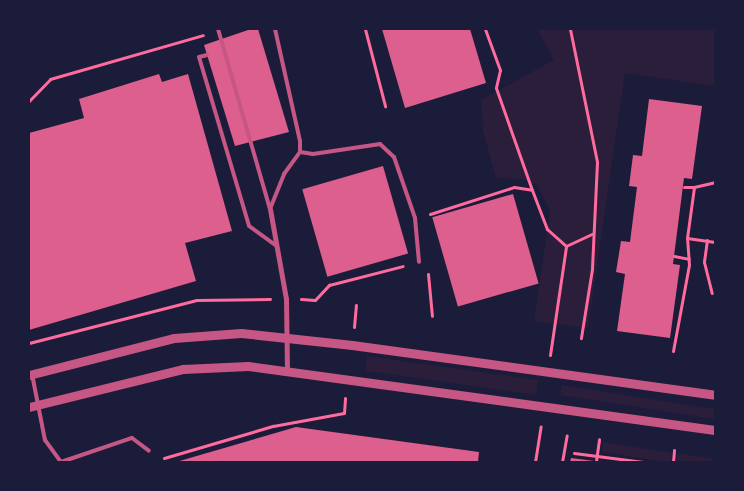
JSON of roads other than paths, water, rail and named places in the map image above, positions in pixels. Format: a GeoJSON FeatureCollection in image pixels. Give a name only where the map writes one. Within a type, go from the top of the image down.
{"type":"FeatureCollection","features":[{"type":"Feature","properties":{"kind":"street"},"geometry":{"type":"LineString","coordinates":[[270,209],[286,299],[287,369]]}},
{"type":"Feature","properties":{"kind":"street"},"geometry":{"type":"LineString","coordinates":[[31,374],[174,338],[241,333],[288,337],[715,395]]}},
{"type":"Feature","properties":{"kind":"street"},"geometry":{"type":"LineString","coordinates":[[29,407],[183,369],[248,366],[287,369],[715,430]]}},
{"type":"Feature","properties":{"kind":"lane"},"geometry":{"type":"LineString","coordinates":[[218,29],[252,141],[270,209]]}},
{"type":"Feature","properties":{"kind":"lane"},"geometry":{"type":"LineString","coordinates":[[270,209],[284,174],[300,152],[300,141],[275,29]]}},
{"type":"Feature","properties":{"kind":"lane"},"geometry":{"type":"LineString","coordinates":[[207,55],[199,58],[249,226],[277,246]]}},
{"type":"Feature","properties":{"kind":"lane"},"geometry":{"type":"LineString","coordinates":[[300,152],[314,154],[380,144],[394,157],[415,218],[419,262]]}},
{"type":"Feature","properties":{"kind":"lane"},"geometry":{"type":"LineString","coordinates":[[31,374],[40,404],[45,440],[61,462],[132,438],[148,451]]}}]}
